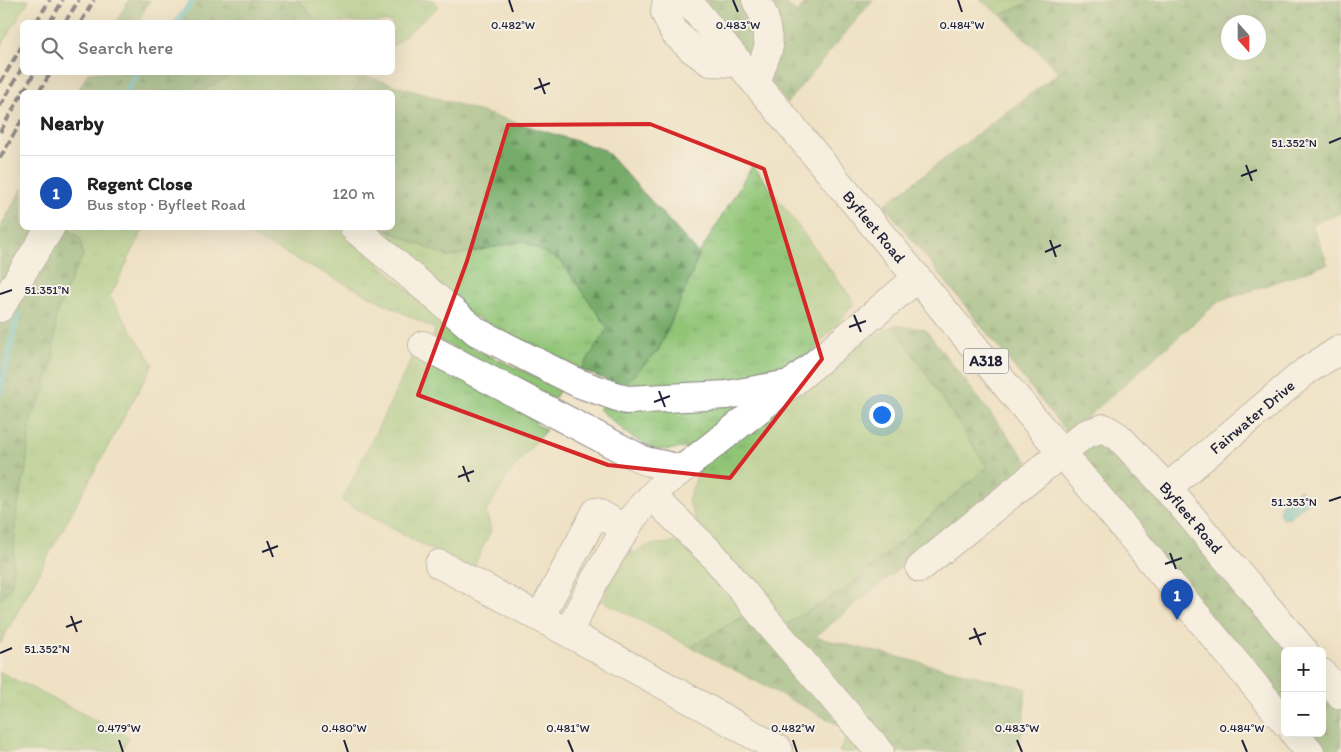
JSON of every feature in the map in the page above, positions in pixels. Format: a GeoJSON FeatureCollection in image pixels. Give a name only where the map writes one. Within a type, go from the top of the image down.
{"type":"FeatureCollection","features":[{"type":"Feature","properties":{"kind":"main road"},"geometry":{"type":"LineString","coordinates":[[667,0],[665,12],[674,32],[692,49],[710,62],[747,73],[769,46],[764,16],[756,0]]}},
{"type":"Feature","properties":{"kind":"main road","name":"Byfleet Road"},"geometry":{"type":"LineString","coordinates":[[687,0],[1281,717]]}},
{"type":"Feature","properties":{"kind":"main road"},"geometry":{"type":"LineString","coordinates":[[0,308],[49,230]]}},
{"type":"Feature","properties":{"kind":"main road"},"geometry":{"type":"LineString","coordinates":[[356,230],[477,332],[578,383],[626,400],[728,395],[791,384]]}},
{"type":"Feature","properties":{"kind":"main road"},"geometry":{"type":"LineString","coordinates":[[568,632],[596,578],[633,517],[662,485],[791,384],[917,278]]}},
{"type":"Feature","properties":{"kind":"main road"},"geometry":{"type":"LineString","coordinates":[[423,345],[646,461],[682,469]]}},
{"type":"Feature","properties":{"kind":"main road","name":"Fairwater Drive"},"geometry":{"type":"LineString","coordinates":[[1166,488],[1306,371],[1341,349]]}},
{"type":"Feature","properties":{"kind":"main road","name":"Byfleet Road"},"geometry":{"type":"LineString","coordinates":[[1062,453],[1085,434],[1104,428],[1120,437],[1166,488],[1301,647]]}},
{"type":"Feature","properties":{"kind":"main road"},"geometry":{"type":"LineString","coordinates":[[920,568],[1062,453]]}},
{"type":"Feature","properties":{"kind":"main road"},"geometry":{"type":"LineString","coordinates":[[652,496],[714,556],[767,621],[880,752]]}},
{"type":"Feature","properties":{"kind":"main road"},"geometry":{"type":"LineString","coordinates":[[540,617],[596,512],[626,529]]}},
{"type":"Feature","properties":{"kind":"main road"},"geometry":{"type":"LineString","coordinates":[[439,564],[568,632],[778,748]]}},
{"type":"Feature","properties":{"kind":"main road"},"geometry":{"type":"LineString","coordinates":[[1326,678],[1341,695]]}},
{"type":"Feature","properties":{"kind":"main road"},"geometry":{"type":"LineString","coordinates":[[1297,737],[1310,752]]}},
{"type":"Feature","properties":{"kind":"highlighted area"},"geometry":{"type":"Polygon","coordinates":[[[650,124],[764,169],[822,359],[730,478],[608,465],[418,395],[467,261],[508,125],[650,124]]]}},
{"type":"Feature","properties":{"kind":"green space"},"geometry":{"type":"Polygon","coordinates":[[[0,0],[29,0],[0,48],[0,0]]]}},
{"type":"Feature","properties":{"kind":"green space"},"geometry":{"type":"Polygon","coordinates":[[[129,0],[150,0],[139,20],[117,20],[129,0]]]}},
{"type":"Feature","properties":{"kind":"green space"},"geometry":{"type":"Polygon","coordinates":[[[194,0],[299,0],[315,20],[175,20],[194,0]]]}},
{"type":"Feature","properties":{"kind":"green space"},"geometry":{"type":"Polygon","coordinates":[[[299,0],[433,0],[439,6],[395,44],[395,20],[316,20],[299,0]]]}},
{"type":"Feature","properties":{"kind":"green space"},"geometry":{"type":"Polygon","coordinates":[[[698,0],[782,0],[797,13],[808,0],[873,0],[787,103],[698,0]]]}},
{"type":"Feature","properties":{"kind":"green space"},"geometry":{"type":"Polygon","coordinates":[[[980,0],[1033,0],[1001,15],[980,0]]]}},
{"type":"Feature","properties":{"kind":"green space"},"geometry":{"type":"Polygon","coordinates":[[[1033,0],[1341,0],[1341,213],[1312,224],[1328,264],[1218,302],[1068,434],[884,205],[1059,72],[1001,15],[1033,0]]]}},
{"type":"Feature","properties":{"kind":"green space"},"geometry":{"type":"Polygon","coordinates":[[[87,75],[231,75],[204,90],[78,90],[87,75]]]}},
{"type":"Feature","properties":{"kind":"green space"},"geometry":{"type":"Polygon","coordinates":[[[231,75],[359,75],[355,90],[204,90],[231,75]]]}},
{"type":"Feature","properties":{"kind":"green space"},"geometry":{"type":"Polygon","coordinates":[[[359,75],[362,75],[605,150],[699,254],[658,351],[622,386],[581,370],[608,328],[561,261],[523,241],[448,257],[386,230],[395,230],[395,90],[355,90],[359,75]]]}},
{"type":"Feature","properties":{"kind":"green space"},"geometry":{"type":"Polygon","coordinates":[[[753,165],[855,303],[809,356],[689,448],[656,450],[630,436],[599,409],[658,351],[699,254],[753,165]]]}},
{"type":"Feature","properties":{"kind":"green space"},"geometry":{"type":"Polygon","coordinates":[[[20,192],[20,230],[68,230],[80,238],[83,256],[71,279],[56,316],[53,361],[44,392],[31,419],[26,469],[16,514],[12,584],[0,601],[0,228],[20,192]]]}},
{"type":"Feature","properties":{"kind":"green space"},"geometry":{"type":"Polygon","coordinates":[[[68,230],[143,230],[110,297],[153,364],[0,644],[0,601],[12,584],[16,514],[26,469],[31,419],[44,392],[52,313],[83,256],[80,238],[68,230]]]}},
{"type":"Feature","properties":{"kind":"green space"},"geometry":{"type":"Polygon","coordinates":[[[239,230],[342,230],[472,348],[561,388],[554,399],[433,337],[435,329],[239,230]]]}},
{"type":"Feature","properties":{"kind":"green space"},"geometry":{"type":"Polygon","coordinates":[[[367,230],[387,230],[448,257],[523,241],[561,261],[608,328],[581,370],[460,309],[367,230]]]}},
{"type":"Feature","properties":{"kind":"green space"},"geometry":{"type":"Polygon","coordinates":[[[894,325],[987,467],[844,590],[781,627],[699,529],[688,500],[701,465],[862,343],[894,325]]]}},
{"type":"Feature","properties":{"kind":"green space"},"geometry":{"type":"Polygon","coordinates":[[[894,325],[925,329],[1029,463],[815,637],[1026,688],[1023,732],[1014,752],[893,752],[781,627],[844,590],[987,467],[894,325]]]}},
{"type":"Feature","properties":{"kind":"green space"},"geometry":{"type":"Polygon","coordinates":[[[413,356],[539,416],[534,423],[546,430],[509,474],[486,512],[491,530],[473,568],[430,549],[342,501],[413,356]]]}},
{"type":"Feature","properties":{"kind":"green space"},"geometry":{"type":"Polygon","coordinates":[[[1104,428],[1300,647],[1281,647],[1281,717],[1078,472],[1088,438],[1104,428]]]}},
{"type":"Feature","properties":{"kind":"green space"},"geometry":{"type":"Polygon","coordinates":[[[681,542],[694,550],[748,613],[691,647],[603,601],[623,557],[650,545],[681,542]]]}},
{"type":"Feature","properties":{"kind":"green space"},"geometry":{"type":"Polygon","coordinates":[[[748,613],[844,728],[691,647],[748,613]]]}},
{"type":"Feature","properties":{"kind":"green space"},"geometry":{"type":"Polygon","coordinates":[[[0,672],[129,737],[121,752],[0,752],[0,672]]]}},
{"type":"Feature","properties":{"kind":"green space"},"geometry":{"type":"Polygon","coordinates":[[[1326,678],[1341,695],[1341,748],[1337,752],[1310,752],[1297,737],[1326,737],[1326,678]]]}},
{"type":"Feature","properties":{"kind":"green space"},"geometry":{"type":"Polygon","coordinates":[[[849,733],[867,752],[839,752],[849,733]]]}},
{"type":"Feature","properties":{"kind":"water"},"geometry":{"type":"Polygon","coordinates":[[[1300,489],[1310,501],[1289,518],[1281,517],[1279,512],[1281,508],[1279,506],[1300,489]]]}},
{"type":"Feature","properties":{"kind":"waterway"},"geometry":{"type":"LineString","coordinates":[[178,20],[193,0]]}},
{"type":"Feature","properties":{"kind":"waterway"},"geometry":{"type":"LineString","coordinates":[[126,90],[137,75]]}},
{"type":"Feature","properties":{"kind":"waterway"},"geometry":{"type":"LineString","coordinates":[[0,392],[18,314]]}},
{"type":"Feature","properties":{"kind":"railway"},"geometry":{"type":"LineString","coordinates":[[37,20],[50,0]]}},
{"type":"Feature","properties":{"kind":"railway"},"geometry":{"type":"LineString","coordinates":[[51,20],[63,0]]}},
{"type":"Feature","properties":{"kind":"railway"},"geometry":{"type":"LineString","coordinates":[[66,20],[79,0]]}},
{"type":"Feature","properties":{"kind":"railway"},"geometry":{"type":"LineString","coordinates":[[82,20],[94,0]]}},
{"type":"Feature","properties":{"kind":"railway"},"geometry":{"type":"LineString","coordinates":[[0,83],[20,49]]}},
{"type":"Feature","properties":{"kind":"railway"},"geometry":{"type":"LineString","coordinates":[[0,106],[20,71]]}},
{"type":"Feature","properties":{"kind":"railway"},"geometry":{"type":"LineString","coordinates":[[24,90],[33,75]]}},
{"type":"Feature","properties":{"kind":"railway"},"geometry":{"type":"LineString","coordinates":[[40,90],[49,75]]}},
{"type":"Feature","properties":{"kind":"railway"},"geometry":{"type":"LineString","coordinates":[[0,132],[20,97]]}},
{"type":"Feature","properties":{"kind":"railway"},"geometry":{"type":"LineString","coordinates":[[0,158],[20,123]]}},
{"type":"Feature","properties":{"kind":"place","name":"Regent Close"},"geometry":{"type":"Point","coordinates":[1177,620]}}]}
